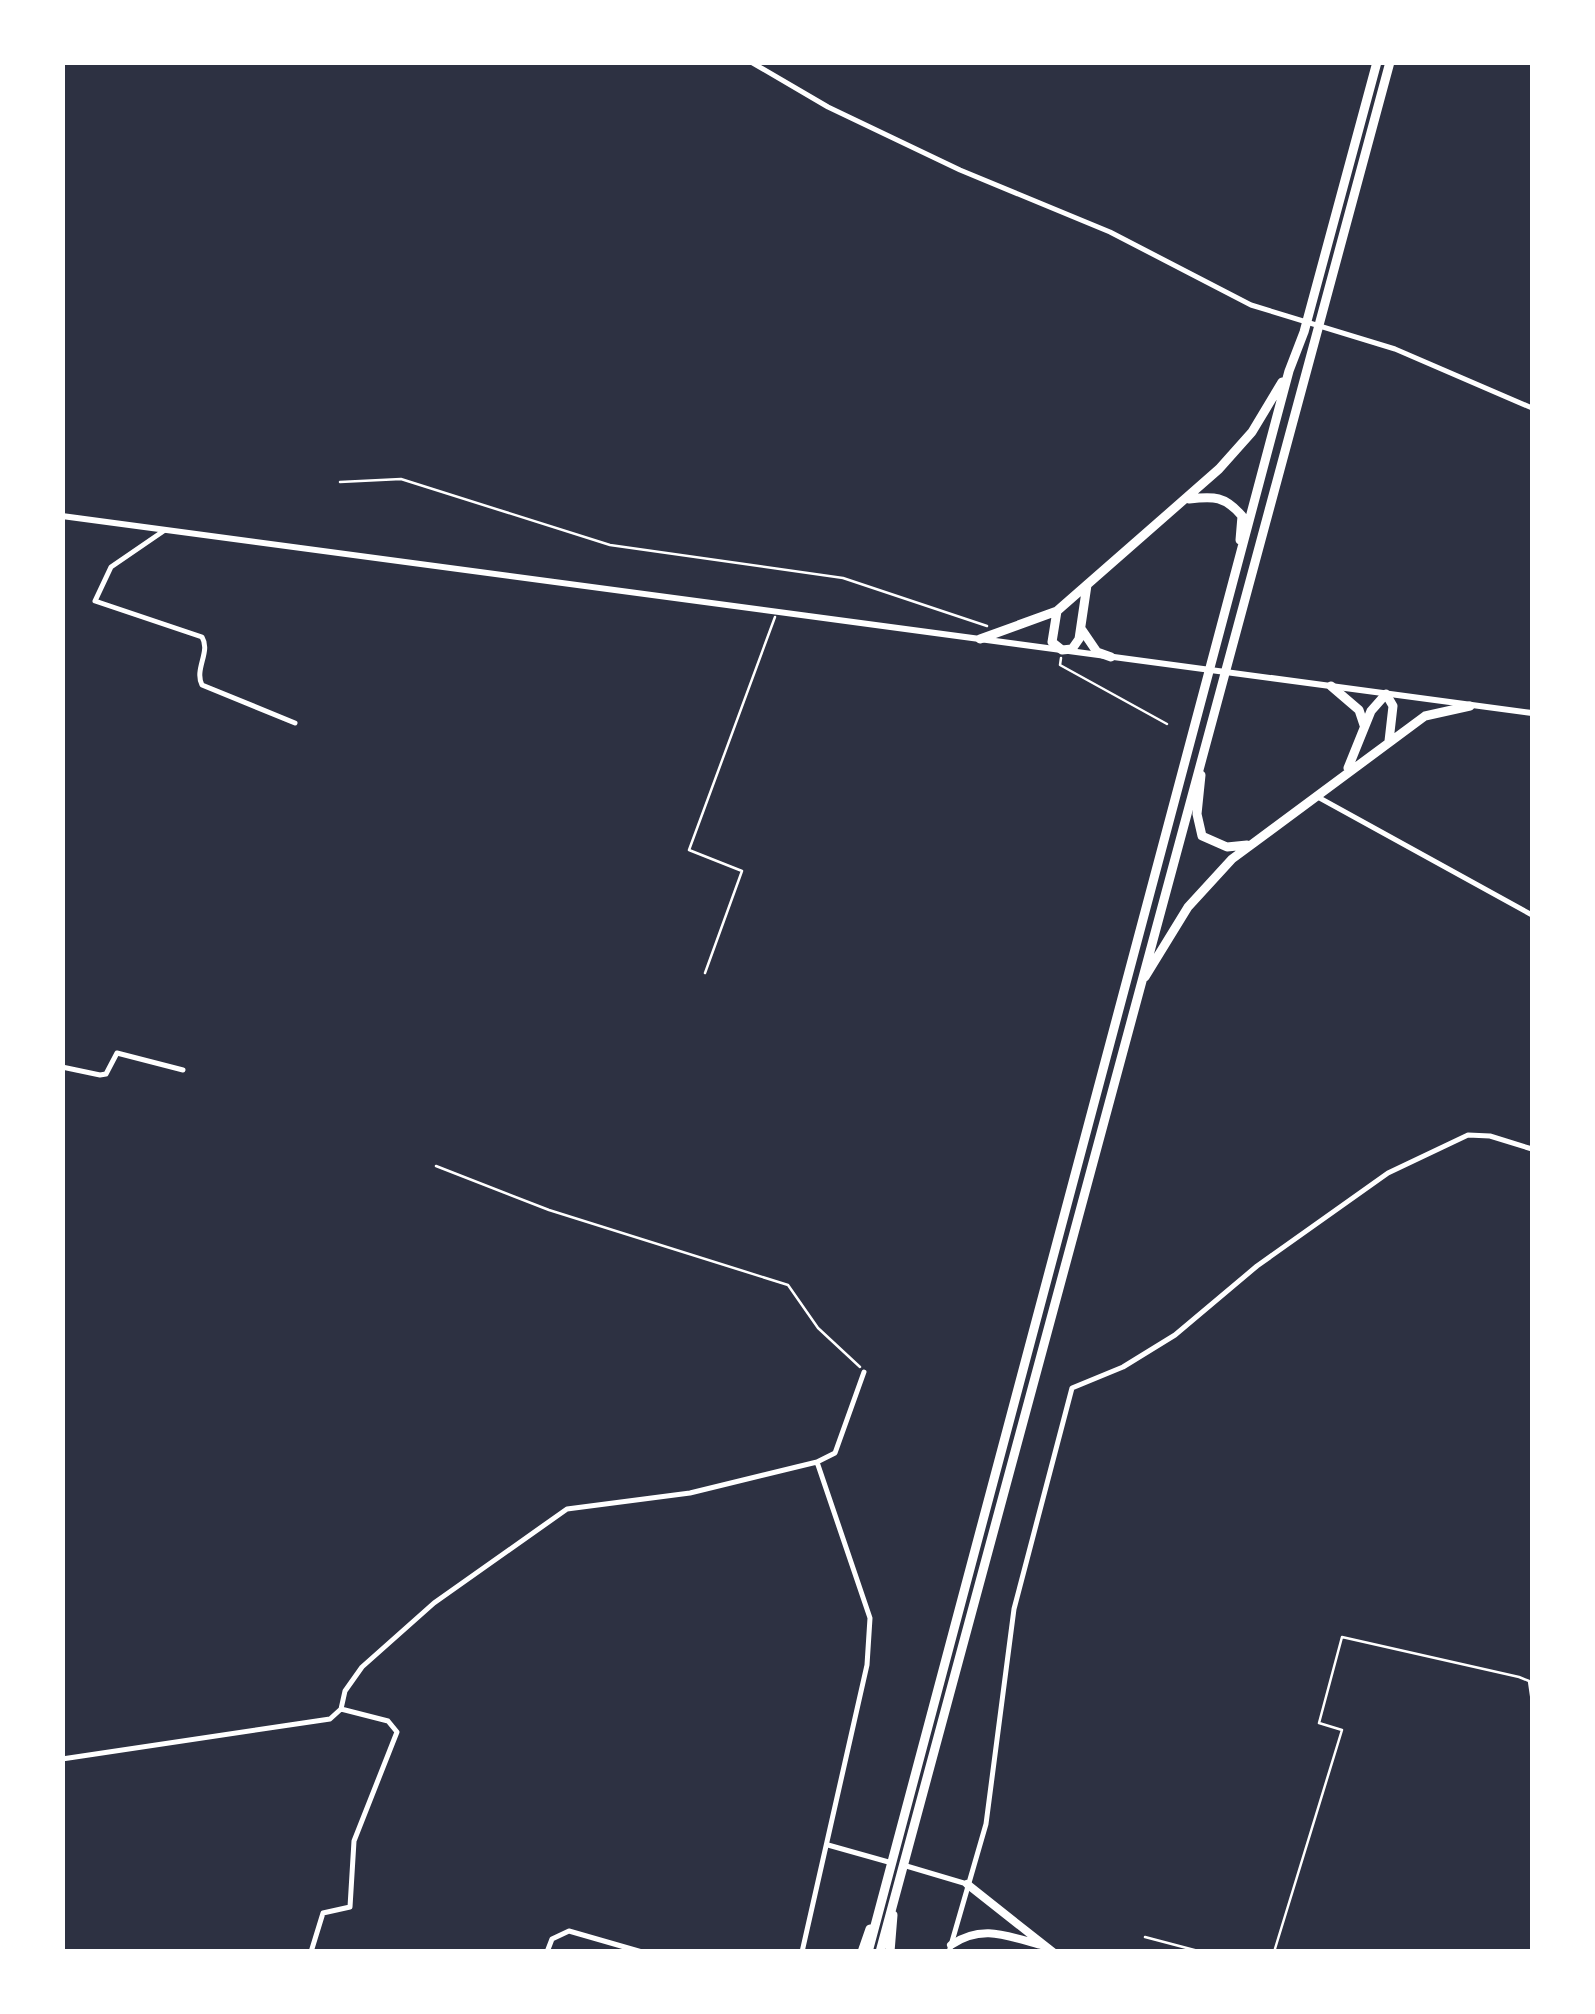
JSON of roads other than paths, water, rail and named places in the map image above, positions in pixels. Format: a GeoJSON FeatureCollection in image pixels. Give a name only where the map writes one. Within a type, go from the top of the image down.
{"type":"FeatureCollection","features":[{"type":"Feature","properties":{"kind":"highway"},"geometry":{"type":"LineString","coordinates":[[865,1952],[876,1924],[1289,372],[1304,332],[1377,62]]}},
{"type":"Feature","properties":{"kind":"highway"},"geometry":{"type":"LineString","coordinates":[[880,1952],[1390,62]]}},
{"type":"Feature","properties":{"kind":"highway"},"geometry":{"type":"LineString","coordinates":[[980,639],[1057,611],[1186,500],[1252,432],[1289,372]]}},
{"type":"Feature","properties":{"kind":"highway"},"geometry":{"type":"LineString","coordinates":[[1186,500],[1216,496],[1231,503],[1242,516],[1226,616]]}},
{"type":"Feature","properties":{"kind":"highway"},"geometry":{"type":"LineString","coordinates":[[1057,611],[1050,634],[1052,642],[1062,650],[1072,649],[1081,628],[1088,583]]}},
{"type":"Feature","properties":{"kind":"highway"},"geometry":{"type":"LineString","coordinates":[[1081,628],[1097,652],[1111,657]]}},
{"type":"Feature","properties":{"kind":"highway"},"geometry":{"type":"LineString","coordinates":[[1331,686],[1350,700],[1364,725]]}},
{"type":"Feature","properties":{"kind":"highway"},"geometry":{"type":"LineString","coordinates":[[1346,770],[1364,725],[1386,694],[1393,706],[1389,741]]}},
{"type":"Feature","properties":{"kind":"highway"},"geometry":{"type":"LineString","coordinates":[[1139,988],[1188,908],[1215,875],[1249,844],[1425,716],[1470,706]]}},
{"type":"Feature","properties":{"kind":"highway"},"geometry":{"type":"LineString","coordinates":[[1208,732],[1197,826],[1213,844],[1249,844]]}},
{"type":"Feature","properties":{"kind":"highway"},"geometry":{"type":"LineString","coordinates":[[890,1952],[893,1904]]}},
{"type":"Feature","properties":{"kind":"main road"},"geometry":{"type":"LineString","coordinates":[[967,1884],[1050,1949]]}},
{"type":"Feature","properties":{"kind":"main road"},"geometry":{"type":"LineString","coordinates":[[950,1948],[970,1932],[988,1931],[1050,1949]]}},
{"type":"Feature","properties":{"kind":"street"},"geometry":{"type":"LineString","coordinates":[[751,62],[828,107],[960,170],[1110,232],[1251,305],[1395,348],[1532,408]]}},
{"type":"Feature","properties":{"kind":"street"},"geometry":{"type":"LineString","coordinates":[[62,516],[1532,713]]}},
{"type":"Feature","properties":{"kind":"street"},"geometry":{"type":"LineString","coordinates":[[165,530],[111,566],[95,601],[202,637],[206,645],[198,677],[202,684],[295,723]]}},
{"type":"Feature","properties":{"kind":"street"},"geometry":{"type":"LineString","coordinates":[[1314,795],[1532,916]]}},
{"type":"Feature","properties":{"kind":"street"},"geometry":{"type":"LineString","coordinates":[[62,1067],[106,1074],[117,1053],[183,1070]]}},
{"type":"Feature","properties":{"kind":"street"},"geometry":{"type":"LineString","coordinates":[[950,1948],[986,1824],[1014,1609],[1072,1388],[1123,1367],[1175,1335],[1257,1266],[1388,1173],[1468,1135],[1490,1136],[1532,1149]]}},
{"type":"Feature","properties":{"kind":"street"},"geometry":{"type":"LineString","coordinates":[[62,1760],[330,1719],[341,1709],[352,1680],[378,1653],[454,1586],[567,1509],[690,1493],[817,1462],[835,1453],[864,1372]]}},
{"type":"Feature","properties":{"kind":"street"},"geometry":{"type":"LineString","coordinates":[[802,1952],[867,1665],[870,1618],[817,1462]]}},
{"type":"Feature","properties":{"kind":"street"},"geometry":{"type":"LineString","coordinates":[[311,1952],[322,1914],[350,1907],[354,1840],[398,1732],[388,1721],[341,1709]]}},
{"type":"Feature","properties":{"kind":"street"},"geometry":{"type":"LineString","coordinates":[[828,1845],[967,1884]]}},
{"type":"Feature","properties":{"kind":"street"},"geometry":{"type":"LineString","coordinates":[[547,1952],[552,1939],[569,1931],[642,1952]]}}]}
